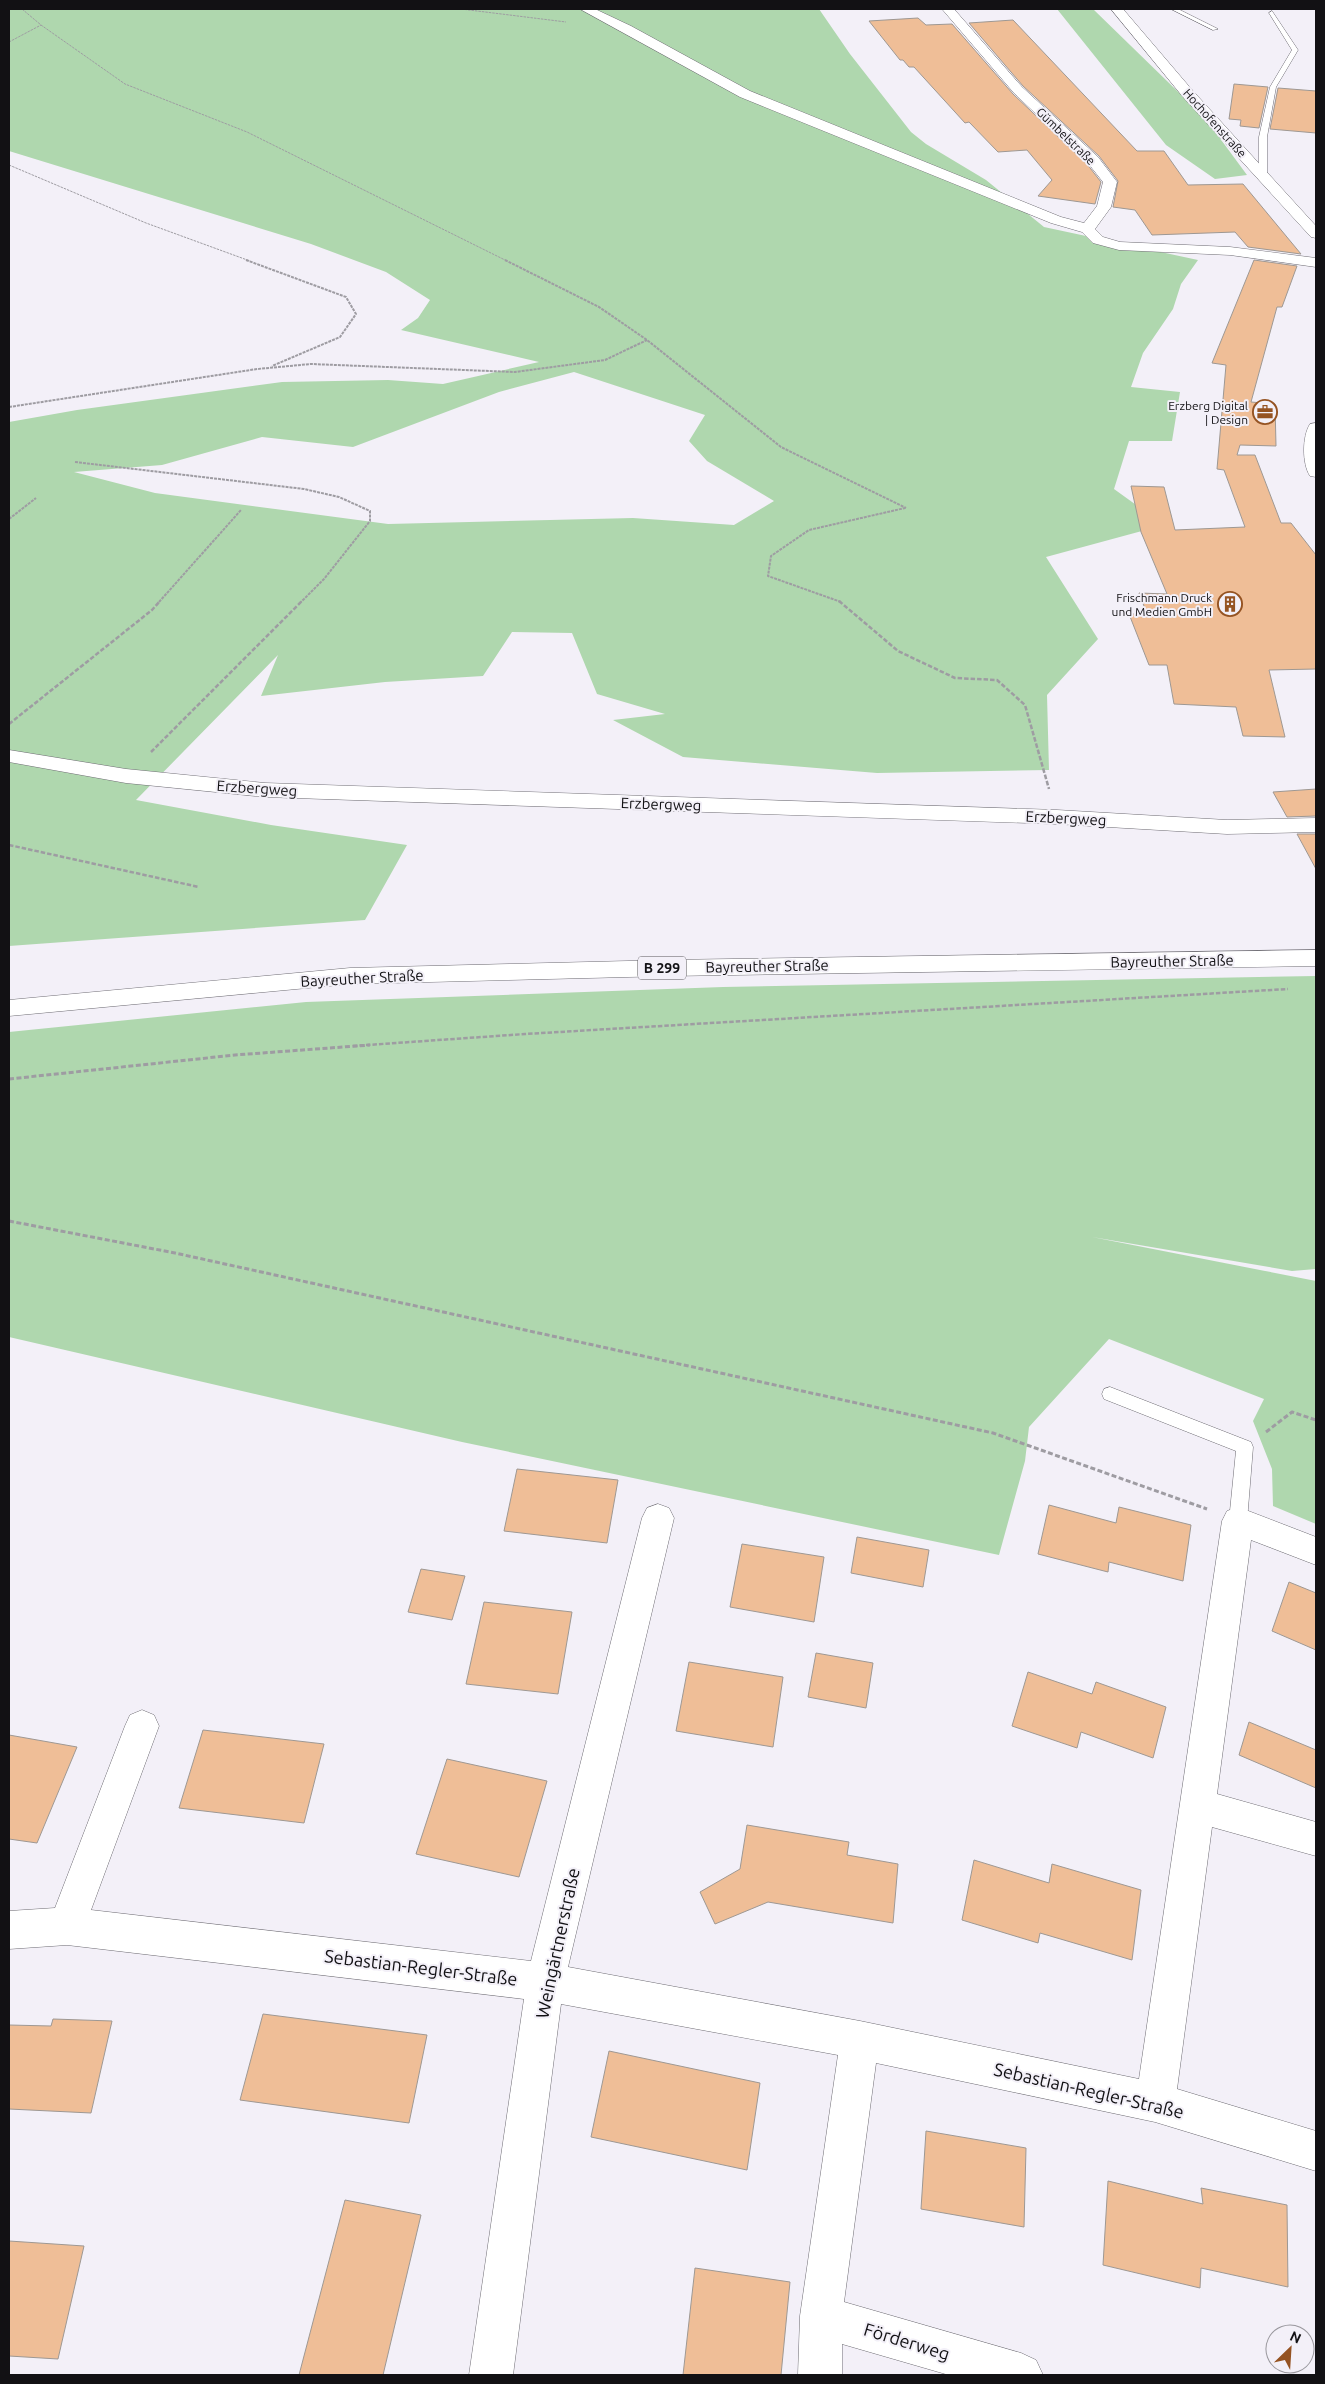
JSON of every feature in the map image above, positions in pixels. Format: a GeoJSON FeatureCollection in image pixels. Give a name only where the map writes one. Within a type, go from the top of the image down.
{"type":"FeatureCollection","features":[{"type":"Feature","properties":{"kind":"street"},"geometry":{"type":"LineString","coordinates":[[586,9],[745,94],[1056,220],[1087,229],[1098,240],[1119,246],[1230,252],[1316,263]]}},
{"type":"Feature","properties":{"kind":"street","name":"Gümbelstraße"},"geometry":{"type":"LineString","coordinates":[[948,9],[1018,90],[1093,160],[1110,182],[1104,206],[1087,229]]}},
{"type":"Feature","properties":{"kind":"street","name":"Hochofenstraße"},"geometry":{"type":"LineString","coordinates":[[1116,9],[1188,94],[1316,234]]}},
{"type":"Feature","properties":{"kind":"street"},"geometry":{"type":"LineString","coordinates":[[1316,428],[1313,448],[1316,472]]}},
{"type":"Feature","properties":{"kind":"street","name":"Erzbergweg"},"geometry":{"type":"LineString","coordinates":[[9,756],[126,776],[266,790],[1057,817],[1227,827],[1316,825]]}},
{"type":"Feature","properties":{"kind":"street","name":"Bayreuther Straße"},"geometry":{"type":"LineString","coordinates":[[9,1008],[350,976],[668,968],[1316,958]]}},
{"type":"Feature","properties":{"kind":"street","name":"Weingärtnerstraße"},"geometry":{"type":"LineString","coordinates":[[491,2375],[545,1982],[658,1518]]}},
{"type":"Feature","properties":{"kind":"street"},"geometry":{"type":"LineString","coordinates":[[1155,2102],[1238,1521],[1316,1551]]}},
{"type":"Feature","properties":{"kind":"street"},"geometry":{"type":"LineString","coordinates":[[68,1926],[142,1726]]}},
{"type":"Feature","properties":{"kind":"street"},"geometry":{"type":"LineString","coordinates":[[1197,1806],[1316,1839]]}},
{"type":"Feature","properties":{"kind":"street","name":"Sebastian-Regler-Straße"},"geometry":{"type":"LineString","coordinates":[[9,1930],[68,1926],[545,1982],[860,2040],[1155,2102],[1316,2151]]}},
{"type":"Feature","properties":{"kind":"street"},"geometry":{"type":"LineString","coordinates":[[820,2375],[821,2316],[860,2040]]}},
{"type":"Feature","properties":{"kind":"street","name":"Förderweg"},"geometry":{"type":"LineString","coordinates":[[821,2316],[1021,2375]]}},
{"type":"Feature","properties":{"kind":"lane"},"geometry":{"type":"LineString","coordinates":[[1174,9],[1215,28]]}},
{"type":"Feature","properties":{"kind":"lane"},"geometry":{"type":"LineString","coordinates":[[1263,176],[1263,136],[1273,87],[1295,50],[1272,13]]}},
{"type":"Feature","properties":{"kind":"lane"},"geometry":{"type":"LineString","coordinates":[[1110,1394],[1245,1447],[1238,1521]]}},
{"type":"Feature","properties":{"kind":"path"},"geometry":{"type":"LineString","coordinates":[[22,9],[41,25],[125,84],[247,132],[599,307],[647,340],[781,447],[906,508],[809,530],[771,556],[768,576],[840,601],[898,651],[955,678],[997,680],[1024,705],[1057,817]]}},
{"type":"Feature","properties":{"kind":"path"},"geometry":{"type":"LineString","coordinates":[[461,9],[568,22]]}},
{"type":"Feature","properties":{"kind":"path"},"geometry":{"type":"LineString","coordinates":[[9,42],[41,25]]}},
{"type":"Feature","properties":{"kind":"path"},"geometry":{"type":"LineString","coordinates":[[9,165],[146,223],[346,297],[356,314],[340,338],[267,368]]}},
{"type":"Feature","properties":{"kind":"path"},"geometry":{"type":"LineString","coordinates":[[9,407],[267,368],[311,364],[515,372],[605,360],[647,340]]}},
{"type":"Feature","properties":{"kind":"path"},"geometry":{"type":"LineString","coordinates":[[74,462],[289,488],[334,496],[358,503],[370,511],[370,521],[324,579],[126,776]]}},
{"type":"Feature","properties":{"kind":"path"},"geometry":{"type":"LineString","coordinates":[[9,519],[36,498]]}},
{"type":"Feature","properties":{"kind":"path"},"geometry":{"type":"LineString","coordinates":[[9,724],[152,610],[241,510]]}},
{"type":"Feature","properties":{"kind":"path"},"geometry":{"type":"LineString","coordinates":[[9,846],[199,887]]}},
{"type":"Feature","properties":{"kind":"path"},"geometry":{"type":"LineString","coordinates":[[9,1079],[236,1056],[525,1034],[1296,988]]}},
{"type":"Feature","properties":{"kind":"path"},"geometry":{"type":"LineString","coordinates":[[9,1221],[175,1253],[993,1433],[1238,1521]]}},
{"type":"Feature","properties":{"kind":"path"},"geometry":{"type":"LineString","coordinates":[[1245,1447],[1292,1412],[1316,1420]]}},
{"type":"Feature","properties":{"kind":"green space"},"geometry":{"type":"Polygon","coordinates":[[[9,9],[819,9],[850,54],[911,132],[926,144],[986,180],[1044,227],[1198,260],[1181,284],[1173,309],[1143,353],[1131,387],[1180,392],[1172,441],[1129,441],[1114,489],[1164,525],[1046,557],[1098,639],[1047,695],[1049,770],[877,773],[683,757],[613,720],[665,714],[597,694],[572,633],[512,632],[483,676],[385,682],[261,696],[278,655],[136,800],[271,825],[407,845],[365,920],[9,946],[9,422],[77,410],[282,382],[388,380],[443,384],[539,362],[401,330],[418,318],[430,300],[386,272],[311,244],[9,151],[9,9]],[[574,372],[499,392],[353,447],[262,437],[162,465],[74,472],[155,493],[388,524],[633,518],[734,525],[774,501],[707,461],[689,441],[705,415],[574,372]]]}},
{"type":"Feature","properties":{"kind":"green space"},"geometry":{"type":"Polygon","coordinates":[[[1057,9],[1093,9],[1205,118],[1247,175],[1215,179],[1166,145],[1057,9]]]}},
{"type":"Feature","properties":{"kind":"green space"},"geometry":{"type":"Polygon","coordinates":[[[1316,976],[1316,1269],[1292,1271],[1092,1237],[1316,1281],[1316,1524],[1273,1506],[1272,1469],[1253,1421],[1264,1399],[1109,1339],[1029,1427],[1025,1461],[999,1555],[462,1442],[9,1337],[9,1032],[306,1002],[723,987],[1316,976]]]}},
{"type":"Feature","properties":{"kind":"building"},"geometry":{"type":"Polygon","coordinates":[[[918,18],[926,25],[952,24],[1013,94],[1087,164],[1101,182],[1095,204],[1038,196],[1052,180],[1027,150],[998,152],[969,122],[965,123],[914,67],[909,67],[903,60],[900,60],[869,21],[918,18]]]}},
{"type":"Feature","properties":{"kind":"building"},"geometry":{"type":"Polygon","coordinates":[[[1013,20],[1137,151],[1164,151],[1188,185],[1243,184],[1301,254],[1248,247],[1235,232],[1152,235],[1135,210],[1113,207],[1118,181],[1099,156],[1023,86],[969,23],[1013,20]]]}},
{"type":"Feature","properties":{"kind":"building"},"geometry":{"type":"Polygon","coordinates":[[[1234,84],[1268,87],[1259,128],[1240,126],[1241,120],[1229,119],[1234,84]]]}},
{"type":"Feature","properties":{"kind":"building"},"geometry":{"type":"Polygon","coordinates":[[[1278,88],[1316,91],[1316,133],[1270,129],[1278,88]]]}},
{"type":"Feature","properties":{"kind":"building"},"geometry":{"type":"Polygon","coordinates":[[[1254,260],[1297,266],[1282,307],[1277,307],[1251,402],[1275,404],[1276,446],[1240,445],[1237,455],[1255,455],[1281,523],[1291,523],[1316,555],[1316,669],[1269,670],[1285,737],[1243,736],[1236,707],[1174,704],[1167,665],[1149,665],[1129,614],[1147,614],[1139,593],[1167,594],[1141,532],[1131,486],[1164,487],[1175,530],[1245,527],[1224,470],[1217,469],[1226,365],[1212,363],[1254,260]]]}},
{"type":"Feature","properties":{"kind":"building"},"geometry":{"type":"Polygon","coordinates":[[[1316,789],[1316,816],[1287,817],[1273,792],[1316,789]]]}},
{"type":"Feature","properties":{"kind":"building"},"geometry":{"type":"Polygon","coordinates":[[[1297,834],[1316,834],[1316,869],[1297,834]]]}},
{"type":"Feature","properties":{"kind":"building"},"geometry":{"type":"Polygon","coordinates":[[[517,1469],[618,1480],[607,1543],[504,1531],[517,1469]]]}},
{"type":"Feature","properties":{"kind":"building"},"geometry":{"type":"Polygon","coordinates":[[[1049,1505],[1116,1523],[1119,1507],[1191,1525],[1183,1581],[1109,1562],[1108,1572],[1038,1554],[1049,1505]]]}},
{"type":"Feature","properties":{"kind":"building"},"geometry":{"type":"Polygon","coordinates":[[[857,1537],[929,1550],[923,1587],[851,1573],[857,1537]]]}},
{"type":"Feature","properties":{"kind":"building"},"geometry":{"type":"Polygon","coordinates":[[[742,1544],[824,1557],[814,1622],[730,1607],[742,1544]]]}},
{"type":"Feature","properties":{"kind":"building"},"geometry":{"type":"Polygon","coordinates":[[[421,1569],[465,1576],[452,1620],[408,1612],[421,1569]]]}},
{"type":"Feature","properties":{"kind":"building"},"geometry":{"type":"Polygon","coordinates":[[[1289,1582],[1316,1593],[1316,1650],[1272,1631],[1289,1582]]]}},
{"type":"Feature","properties":{"kind":"building"},"geometry":{"type":"Polygon","coordinates":[[[484,1602],[572,1612],[558,1694],[466,1684],[484,1602]]]}},
{"type":"Feature","properties":{"kind":"building"},"geometry":{"type":"Polygon","coordinates":[[[816,1653],[873,1663],[866,1708],[808,1697],[816,1653]]]}},
{"type":"Feature","properties":{"kind":"building"},"geometry":{"type":"Polygon","coordinates":[[[689,1662],[783,1677],[773,1747],[676,1731],[689,1662]]]}},
{"type":"Feature","properties":{"kind":"building"},"geometry":{"type":"Polygon","coordinates":[[[1028,1672],[1092,1694],[1096,1682],[1166,1707],[1153,1758],[1081,1732],[1077,1748],[1012,1726],[1028,1672]]]}},
{"type":"Feature","properties":{"kind":"building"},"geometry":{"type":"Polygon","coordinates":[[[1249,1722],[1316,1750],[1316,1788],[1239,1755],[1249,1722]]]}},
{"type":"Feature","properties":{"kind":"building"},"geometry":{"type":"Polygon","coordinates":[[[203,1730],[324,1744],[304,1823],[179,1808],[203,1730]]]}},
{"type":"Feature","properties":{"kind":"building"},"geometry":{"type":"Polygon","coordinates":[[[9,1735],[77,1747],[37,1843],[9,1839],[9,1735]]]}},
{"type":"Feature","properties":{"kind":"building"},"geometry":{"type":"Polygon","coordinates":[[[447,1759],[547,1781],[519,1877],[416,1854],[447,1759]]]}},
{"type":"Feature","properties":{"kind":"building"},"geometry":{"type":"Polygon","coordinates":[[[747,1825],[849,1842],[847,1855],[898,1864],[893,1923],[768,1902],[715,1924],[700,1892],[740,1869],[747,1825]]]}},
{"type":"Feature","properties":{"kind":"building"},"geometry":{"type":"Polygon","coordinates":[[[974,1860],[1049,1883],[1052,1864],[1141,1890],[1132,1960],[1040,1933],[1038,1943],[962,1920],[974,1860]]]}},
{"type":"Feature","properties":{"kind":"building"},"geometry":{"type":"Polygon","coordinates":[[[263,2014],[427,2035],[409,2123],[240,2100],[263,2014]]]}},
{"type":"Feature","properties":{"kind":"building"},"geometry":{"type":"Polygon","coordinates":[[[53,2019],[112,2021],[91,2113],[9,2109],[9,2025],[51,2026],[53,2019]]]}},
{"type":"Feature","properties":{"kind":"building"},"geometry":{"type":"Polygon","coordinates":[[[609,2051],[760,2083],[747,2170],[591,2137],[609,2051]]]}},
{"type":"Feature","properties":{"kind":"building"},"geometry":{"type":"Polygon","coordinates":[[[926,2131],[1026,2148],[1024,2227],[921,2209],[926,2131]]]}},
{"type":"Feature","properties":{"kind":"building"},"geometry":{"type":"Polygon","coordinates":[[[1108,2181],[1203,2204],[1201,2188],[1287,2205],[1288,2287],[1201,2268],[1200,2288],[1103,2265],[1108,2181]]]}},
{"type":"Feature","properties":{"kind":"building"},"geometry":{"type":"Polygon","coordinates":[[[345,2200],[421,2215],[383,2375],[299,2375],[345,2200]]]}},
{"type":"Feature","properties":{"kind":"building"},"geometry":{"type":"Polygon","coordinates":[[[9,2241],[84,2246],[58,2359],[9,2356],[9,2241]]]}},
{"type":"Feature","properties":{"kind":"building"},"geometry":{"type":"Polygon","coordinates":[[[695,2268],[790,2282],[781,2375],[683,2375],[695,2268]]]}},
{"type":"Feature","properties":{"kind":"place","name":"Erzberg Digital | Design"},"geometry":{"type":"Point","coordinates":[1265,412]}},
{"type":"Feature","properties":{"kind":"place","name":"Frischmann Druck und Medien GmbH"},"geometry":{"type":"Point","coordinates":[1230,604]}}]}
